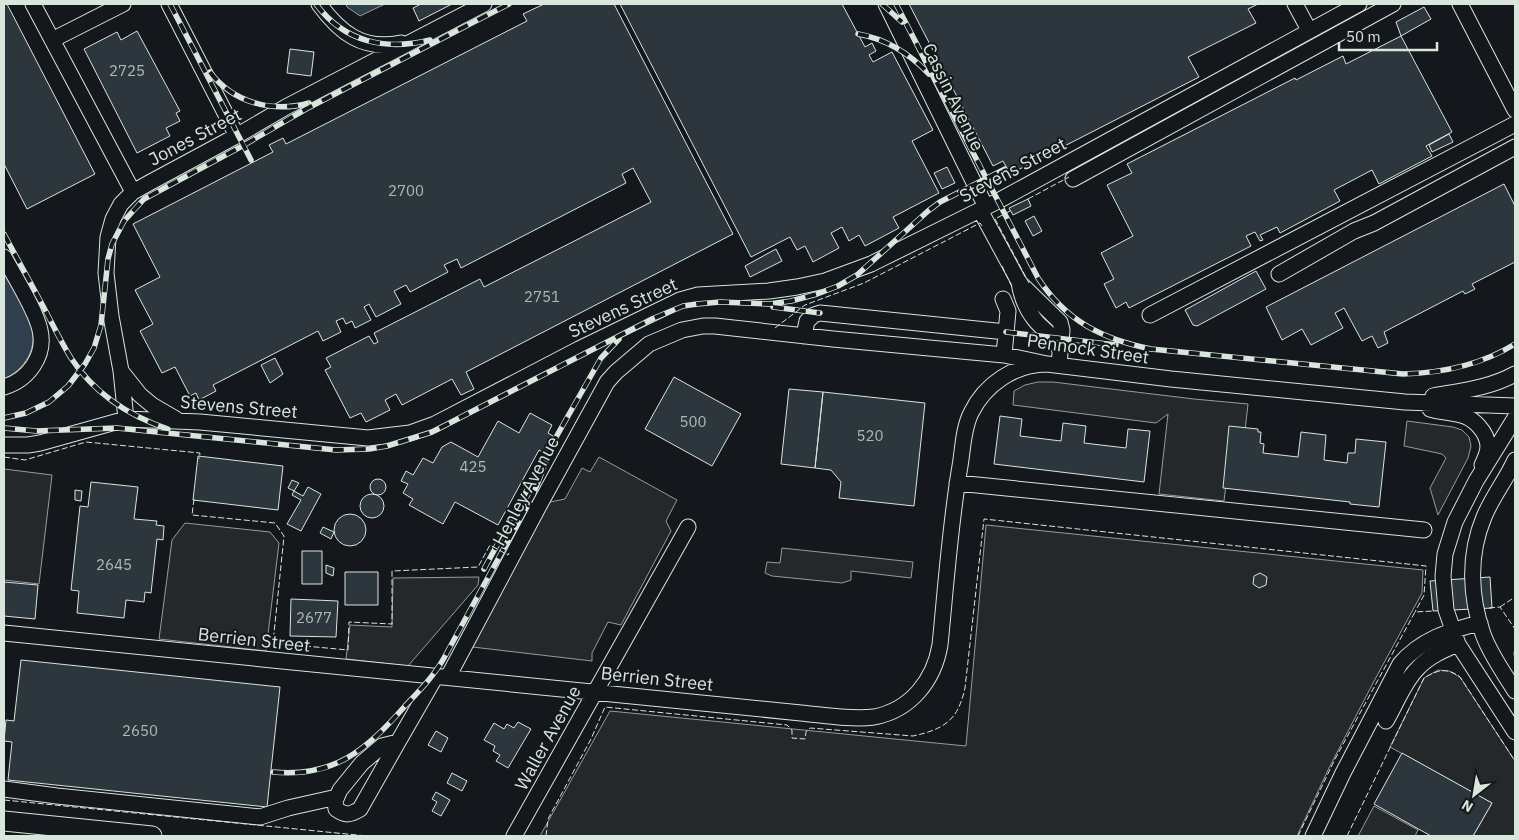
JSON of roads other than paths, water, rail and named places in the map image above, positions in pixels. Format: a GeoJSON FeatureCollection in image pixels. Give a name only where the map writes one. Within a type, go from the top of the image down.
{"type":"FeatureCollection","features":[{"type":"Feature","properties":{"kind":"main road"},"geometry":{"type":"LineString","coordinates":[[4,821],[22,830],[152,836]]}},
{"type":"Feature","properties":{"kind":"street"},"geometry":{"type":"LineString","coordinates":[[33,4],[133,192]]}},
{"type":"Feature","properties":{"kind":"street"},"geometry":{"type":"LineString","coordinates":[[52,40],[123,4]]}},
{"type":"Feature","properties":{"kind":"street"},"geometry":{"type":"LineString","coordinates":[[169,4],[237,136]]}},
{"type":"Feature","properties":{"kind":"street"},"geometry":{"type":"LineString","coordinates":[[320,4],[340,28],[367,43],[397,44],[428,32]]}},
{"type":"Feature","properties":{"kind":"street","name":"Jones Street"},"geometry":{"type":"LineString","coordinates":[[126,419],[121,371],[107,294],[106,253],[113,219],[121,204],[133,192],[237,136],[286,107],[484,4]]}},
{"type":"Feature","properties":{"kind":"street","name":"Cassin Avenue"},"geometry":{"type":"LineString","coordinates":[[886,4],[1019,282],[1060,322],[1062,330],[1056,360]]}},
{"type":"Feature","properties":{"kind":"street"},"geometry":{"type":"LineString","coordinates":[[1295,4],[1309,30]]}},
{"type":"Feature","properties":{"kind":"street","name":"Stevens Street"},"geometry":{"type":"LineString","coordinates":[[4,444],[34,444],[126,419],[179,421],[368,438],[410,433],[435,424],[579,349],[680,300],[698,295],[769,291],[825,280],[871,264],[983,208],[1359,4]]}},
{"type":"Feature","properties":{"kind":"street","name":"Stevens Street"},"geometry":{"type":"LineString","coordinates":[[1073,179],[1393,4]]}},
{"type":"Feature","properties":{"kind":"street"},"geometry":{"type":"LineString","coordinates":[[1460,4],[1515,110]]}},
{"type":"Feature","properties":{"kind":"street"},"geometry":{"type":"LineString","coordinates":[[1150,315],[1515,124]]}},
{"type":"Feature","properties":{"kind":"street"},"geometry":{"type":"LineString","coordinates":[[1279,274],[1354,231],[1374,223],[1515,147]]}},
{"type":"Feature","properties":{"kind":"street"},"geometry":{"type":"LineString","coordinates":[[4,257],[34,314],[41,337],[37,357],[30,369],[17,381],[4,387]]}},
{"type":"Feature","properties":{"kind":"street"},"geometry":{"type":"LineString","coordinates":[[1003,299],[1008,311],[1004,355]]}},
{"type":"Feature","properties":{"kind":"street"},"geometry":{"type":"LineString","coordinates":[[804,336],[807,321],[820,312],[1006,332]]}},
{"type":"Feature","properties":{"kind":"street","name":"Pennock Street"},"geometry":{"type":"LineString","coordinates":[[659,339],[682,330],[703,326],[1056,360],[1171,379],[1404,402],[1515,406]]}},
{"type":"Feature","properties":{"kind":"street","name":"Henley Avenue"},"geometry":{"type":"LineString","coordinates":[[337,797],[335,801],[336,809],[343,814],[351,815],[360,809],[398,742],[442,677],[607,382],[638,352],[659,339]]}},
{"type":"Feature","properties":{"kind":"street","name":"Berrien Street"},"geometry":{"type":"LineString","coordinates":[[4,633],[442,677],[874,717],[901,706],[913,698],[925,685],[938,657],[957,483],[967,426],[978,400],[993,385],[1010,373],[1028,366],[1056,360]]}},
{"type":"Feature","properties":{"kind":"street"},"geometry":{"type":"LineString","coordinates":[[121,371],[140,395],[152,405],[179,421]]}},
{"type":"Feature","properties":{"kind":"street"},"geometry":{"type":"LineString","coordinates":[[1404,402],[1484,387],[1515,374]]}},
{"type":"Feature","properties":{"kind":"street"},"geometry":{"type":"LineString","coordinates":[[1404,402],[1446,414],[1460,414],[1478,426],[1486,438],[1488,447],[1476,481]]}},
{"type":"Feature","properties":{"kind":"street"},"geometry":{"type":"LineString","coordinates":[[1515,418],[1476,481],[1455,522],[1445,554],[1443,576],[1446,610],[1455,636],[1515,732]]}},
{"type":"Feature","properties":{"kind":"street"},"geometry":{"type":"LineString","coordinates":[[1514,463],[1484,517],[1474,552],[1472,571],[1475,609],[1486,642],[1515,691]]}},
{"type":"Feature","properties":{"kind":"street"},"geometry":{"type":"LineString","coordinates":[[957,483],[1424,530]]}},
{"type":"Feature","properties":{"kind":"street","name":"Waller Avenue"},"geometry":{"type":"LineString","coordinates":[[514,836],[688,527]]}},
{"type":"Feature","properties":{"kind":"street"},"geometry":{"type":"LineString","coordinates":[[1313,836],[1343,773],[1400,664],[1414,649],[1455,636],[1480,623]]}},
{"type":"Feature","properties":{"kind":"street"},"geometry":{"type":"LineString","coordinates":[[1386,722],[1403,690],[1418,668],[1455,636]]}},
{"type":"Feature","properties":{"kind":"street"},"geometry":{"type":"LineString","coordinates":[[4,789],[260,817],[288,808],[337,797],[340,790],[362,763],[382,746],[398,742]]}},
{"type":"Feature","properties":{"kind":"water"},"geometry":{"type":"Polygon","coordinates":[[[346,4],[385,4],[360,16],[347,7],[346,4]]]}},
{"type":"Feature","properties":{"kind":"water"},"geometry":{"type":"Polygon","coordinates":[[[4,273],[29,319],[33,342],[28,357],[23,364],[18,370],[4,379],[4,273]]]}},
{"type":"Feature","properties":{"kind":"railway"},"geometry":{"type":"LineString","coordinates":[[170,4],[251,160]]}},
{"type":"Feature","properties":{"kind":"railway"},"geometry":{"type":"LineString","coordinates":[[316,4],[339,27],[367,40],[397,44],[430,40]]}},
{"type":"Feature","properties":{"kind":"railway"},"geometry":{"type":"LineString","coordinates":[[458,30],[509,4]]}},
{"type":"Feature","properties":{"kind":"railway"},"geometry":{"type":"LineString","coordinates":[[882,4],[902,22]]}},
{"type":"Feature","properties":{"kind":"railway"},"geometry":{"type":"LineString","coordinates":[[896,4],[1038,278],[1061,306],[1087,326],[1117,340],[1151,349],[1403,374],[1447,370],[1489,357],[1515,344]]}},
{"type":"Feature","properties":{"kind":"railway"},"geometry":{"type":"LineString","coordinates":[[4,418],[26,413],[49,402],[68,386],[85,364],[94,348],[101,325],[108,259],[112,244],[124,221],[144,199],[306,109],[464,27]]}},
{"type":"Feature","properties":{"kind":"railway"},"geometry":{"type":"LineString","coordinates":[[858,34],[878,39],[905,53],[929,74]]}},
{"type":"Feature","properties":{"kind":"railway"},"geometry":{"type":"LineString","coordinates":[[210,72],[219,83],[230,91],[255,103],[282,107],[309,103]]}},
{"type":"Feature","properties":{"kind":"railway"},"geometry":{"type":"LineString","coordinates":[[4,428],[36,431],[117,428],[336,450],[369,449],[387,446],[432,432],[652,319],[683,306],[720,302],[769,304],[791,301],[838,286],[857,275],[940,202],[1005,169]]}},
{"type":"Feature","properties":{"kind":"railway"},"geometry":{"type":"LineString","coordinates":[[4,234],[64,346],[80,371],[90,382],[126,410],[168,429]]}},
{"type":"Feature","properties":{"kind":"railway"},"geometry":{"type":"LineString","coordinates":[[773,307],[820,313]]}},
{"type":"Feature","properties":{"kind":"railway"},"geometry":{"type":"LineString","coordinates":[[1006,332],[1116,345]]}},
{"type":"Feature","properties":{"kind":"railway"},"geometry":{"type":"LineString","coordinates":[[551,446],[601,358],[619,339]]}},
{"type":"Feature","properties":{"kind":"railway"},"geometry":{"type":"LineString","coordinates":[[273,772],[295,773],[314,770],[332,765],[348,757],[377,735],[426,683],[444,658],[533,495],[554,441]]}},
{"type":"Feature","properties":{"kind":"railway"},"geometry":{"type":"LineString","coordinates":[[484,569],[533,479]]}}]}
